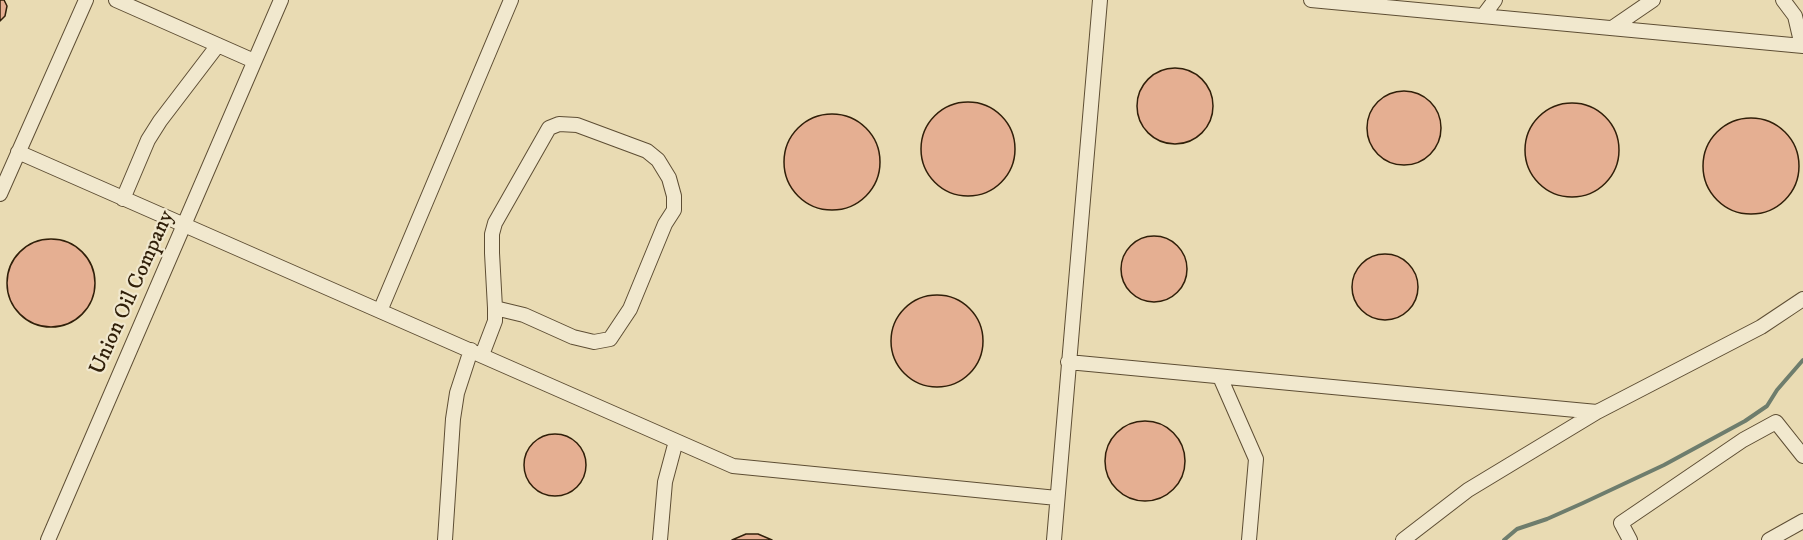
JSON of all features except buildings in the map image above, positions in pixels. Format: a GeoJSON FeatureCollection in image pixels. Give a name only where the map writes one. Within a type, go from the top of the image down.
{"type":"FeatureCollection","features":[{"type":"Feature","properties":{"kind":"street"},"geometry":{"type":"LineString","coordinates":[[0,194],[86,0]]}},
{"type":"Feature","properties":{"kind":"street"},"geometry":{"type":"LineString","coordinates":[[116,0],[254,61]]}},
{"type":"Feature","properties":{"kind":"street","name":"Union Oil Company"},"geometry":{"type":"LineString","coordinates":[[48,540],[281,0]]}},
{"type":"Feature","properties":{"kind":"street"},"geometry":{"type":"LineString","coordinates":[[380,311],[511,0]]}},
{"type":"Feature","properties":{"kind":"street"},"geometry":{"type":"LineString","coordinates":[[1054,540],[1100,0]]}},
{"type":"Feature","properties":{"kind":"street"},"geometry":{"type":"LineString","coordinates":[[1311,0],[1803,46],[1795,16],[1783,0]]}},
{"type":"Feature","properties":{"kind":"street"},"geometry":{"type":"LineString","coordinates":[[1483,16],[1495,0]]}},
{"type":"Feature","properties":{"kind":"street"},"geometry":{"type":"LineString","coordinates":[[1612,28],[1653,0]]}},
{"type":"Feature","properties":{"kind":"street"},"geometry":{"type":"LineString","coordinates":[[123,199],[148,140],[159,121],[218,45]]}},
{"type":"Feature","properties":{"kind":"street"},"geometry":{"type":"LineString","coordinates":[[445,540],[453,419],[458,393],[477,352],[495,321],[492,234],[495,223],[549,128],[559,124],[577,125],[647,151],[658,160],[669,178],[674,196],[674,210],[665,224],[630,309],[610,339],[594,342],[573,337],[524,315],[495,308]]}},
{"type":"Feature","properties":{"kind":"street"},"geometry":{"type":"LineString","coordinates":[[18,152],[732,466],[1057,498]]}},
{"type":"Feature","properties":{"kind":"street"},"geometry":{"type":"LineString","coordinates":[[1405,540],[1468,490],[1597,412],[1761,327],[1803,299]]}},
{"type":"Feature","properties":{"kind":"street"},"geometry":{"type":"LineString","coordinates":[[1068,362],[1597,412]]}},
{"type":"Feature","properties":{"kind":"street"},"geometry":{"type":"LineString","coordinates":[[1220,377],[1256,459],[1250,540]]}},
{"type":"Feature","properties":{"kind":"street"},"geometry":{"type":"LineString","coordinates":[[1628,539],[1621,523],[1743,440],[1776,422],[1803,456]]}},
{"type":"Feature","properties":{"kind":"street"},"geometry":{"type":"LineString","coordinates":[[660,540],[664,482],[676,441]]}},
{"type":"Feature","properties":{"kind":"street"},"geometry":{"type":"LineString","coordinates":[[1771,539],[1803,520]]}},
{"type":"Feature","properties":{"kind":"waterway"},"geometry":{"type":"LineString","coordinates":[[1504,540],[1517,529],[1547,519],[1664,465],[1745,421],[1767,406],[1777,390],[1803,360]]}}]}
